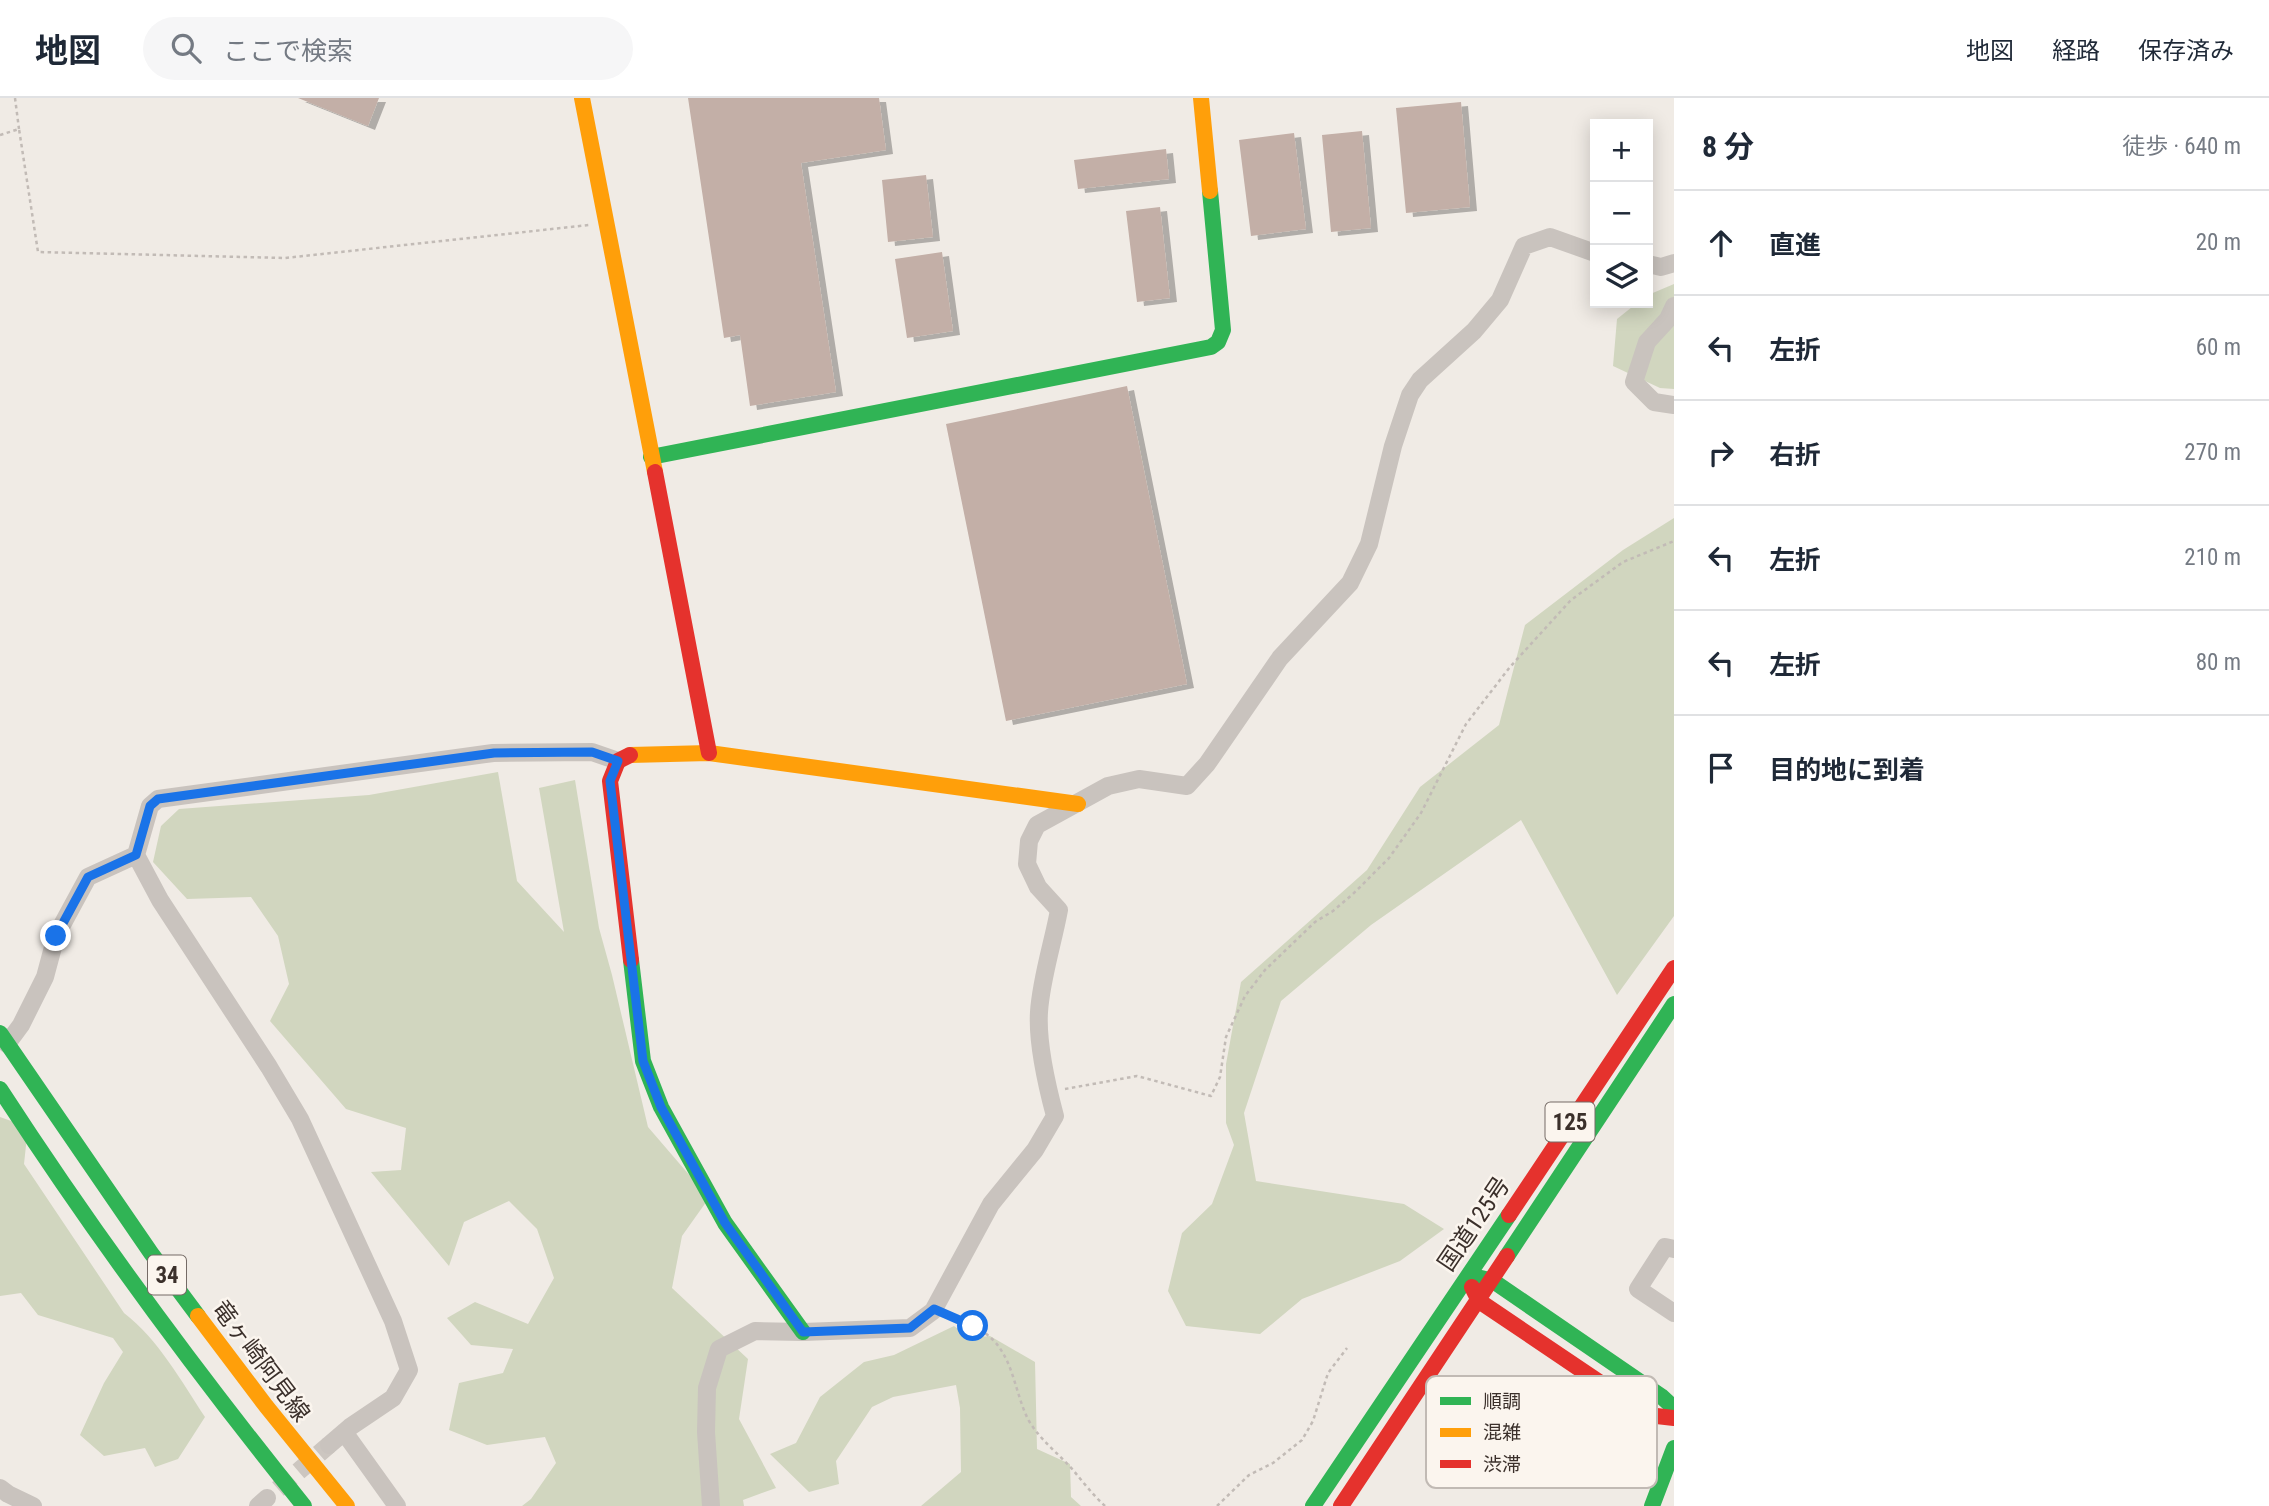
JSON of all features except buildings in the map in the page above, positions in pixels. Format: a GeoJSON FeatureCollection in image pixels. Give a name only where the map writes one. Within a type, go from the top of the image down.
{"type":"FeatureCollection","features":[{"type":"Feature","properties":{"kind":"main road"},"geometry":{"type":"LineString","coordinates":[[582,98],[709,753]]}},
{"type":"Feature","properties":{"kind":"main road"},"geometry":{"type":"LineString","coordinates":[[651,457],[1211,347],[1218,342],[1223,330],[1201,98]]}},
{"type":"Feature","properties":{"kind":"main road"},"geometry":{"type":"LineString","coordinates":[[803,1332],[725,1223],[661,1107],[643,1061],[610,781],[618,761],[630,755],[709,753],[1078,804]]}},
{"type":"Feature","properties":{"kind":"main road","name":"国道125号"},"geometry":{"type":"LineString","coordinates":[[1313,1506],[1674,968]]}},
{"type":"Feature","properties":{"kind":"main road","name":"国道125号"},"geometry":{"type":"LineString","coordinates":[[1429,1376],[1674,1004]]}},
{"type":"Feature","properties":{"kind":"main road","name":"竜ヶ崎阿見線"},"geometry":{"type":"LineString","coordinates":[[3,1039],[151,1254],[266,1406],[347,1506]]}},
{"type":"Feature","properties":{"kind":"main road","name":"34"},"geometry":{"type":"LineString","coordinates":[[0,1088],[48,1163],[136,1288],[246,1436],[304,1506]]}},
{"type":"Feature","properties":{"kind":"main road"},"geometry":{"type":"LineString","coordinates":[[1467,1275],[1493,1280],[1633,1376]]}},
{"type":"Feature","properties":{"kind":"main road"},"geometry":{"type":"LineString","coordinates":[[1467,1275],[1479,1301],[1590,1376]]}},
{"type":"Feature","properties":{"kind":"main road","name":"国道125号"},"geometry":{"type":"LineString","coordinates":[[1342,1506],[1426,1380]]}},
{"type":"Feature","properties":{"kind":"main road"},"geometry":{"type":"LineString","coordinates":[[1657,1393],[1674,1408]]}},
{"type":"Feature","properties":{"kind":"main road"},"geometry":{"type":"LineString","coordinates":[[1651,1506],[1674,1448]]}},
{"type":"Feature","properties":{"kind":"street"},"geometry":{"type":"LineString","coordinates":[[711,1506],[706,1432],[707,1388],[719,1349],[755,1331],[910,1328],[934,1309],[991,1203],[1035,1150],[1055,1116],[1039,1038],[1038,1014],[1059,910],[1038,887],[1027,864],[1028,841],[1037,825],[1108,786],[1139,779],[1187,786],[1207,764],[1280,658],[1350,583],[1369,544],[1393,446],[1410,395],[1420,380],[1474,331],[1500,300],[1524,246],[1549,237],[1590,251]]}},
{"type":"Feature","properties":{"kind":"street"},"geometry":{"type":"LineString","coordinates":[[1653,265],[1661,267],[1674,262]]}},
{"type":"Feature","properties":{"kind":"street"},"geometry":{"type":"LineString","coordinates":[[1674,306],[1668,319],[1647,342],[1634,382],[1654,402],[1674,405]]}},
{"type":"Feature","properties":{"kind":"street"},"geometry":{"type":"LineString","coordinates":[[328,1445],[393,1398],[408,1370],[393,1321],[300,1119],[160,900],[136,855],[150,806],[158,799],[494,753],[592,752],[618,761]]}},
{"type":"Feature","properties":{"kind":"street"},"geometry":{"type":"LineString","coordinates":[[3,1039],[22,1026],[45,977],[56,936],[88,877],[136,855]]}},
{"type":"Feature","properties":{"kind":"street"},"geometry":{"type":"LineString","coordinates":[[1674,1249],[1665,1247],[1638,1289],[1674,1313]]}},
{"type":"Feature","properties":{"kind":"street"},"geometry":{"type":"LineString","coordinates":[[344,1432],[397,1506]]}},
{"type":"Feature","properties":{"kind":"street"},"geometry":{"type":"LineString","coordinates":[[0,1488],[33,1506]]}},
{"type":"Feature","properties":{"kind":"path"},"geometry":{"type":"LineString","coordinates":[[15,98],[38,252],[285,258],[606,223]]}},
{"type":"Feature","properties":{"kind":"path"},"geometry":{"type":"LineString","coordinates":[[0,135],[19,129]]}},
{"type":"Feature","properties":{"kind":"path"},"geometry":{"type":"LineString","coordinates":[[1049,1092],[1138,1076],[1211,1096],[1220,1077],[1226,1037],[1245,996],[1265,970],[1295,941],[1315,922],[1353,894],[1388,859],[1421,813],[1466,724],[1510,667],[1571,600],[1623,562],[1674,541]]}},
{"type":"Feature","properties":{"kind":"path"},"geometry":{"type":"LineString","coordinates":[[934,1309],[973,1326],[992,1339],[1008,1361],[1029,1421],[1046,1446],[1070,1467],[1105,1506]]}},
{"type":"Feature","properties":{"kind":"path"},"geometry":{"type":"LineString","coordinates":[[1217,1506],[1249,1475],[1273,1463],[1302,1440],[1313,1421],[1328,1373],[1347,1348]]}},
{"type":"Feature","properties":{"kind":"green space"},"geometry":{"type":"Polygon","coordinates":[[[1674,284],[1674,389],[1660,388],[1613,366],[1617,319],[1631,308],[1653,308],[1653,293],[1674,284]]]}},
{"type":"Feature","properties":{"kind":"green space"},"geometry":{"type":"Polygon","coordinates":[[[1674,518],[1674,916],[1617,995],[1521,820],[1371,925],[1281,1001],[1244,1113],[1256,1181],[1404,1204],[1444,1229],[1400,1261],[1302,1299],[1260,1334],[1186,1326],[1168,1291],[1182,1233],[1212,1204],[1234,1145],[1226,1123],[1226,1064],[1241,982],[1367,870],[1420,787],[1499,725],[1525,625],[1623,550],[1674,518]]]}},
{"type":"Feature","properties":{"kind":"green space"},"geometry":{"type":"Polygon","coordinates":[[[498,772],[517,881],[564,932],[539,788],[575,780],[599,928],[648,1127],[709,1198],[682,1236],[672,1288],[748,1359],[739,1419],[776,1488],[743,1500],[744,1506],[522,1506],[531,1499],[556,1463],[545,1437],[487,1445],[449,1430],[459,1383],[503,1373],[513,1349],[471,1345],[447,1318],[475,1302],[528,1324],[554,1278],[537,1229],[509,1201],[464,1222],[449,1266],[371,1172],[401,1170],[406,1128],[346,1109],[270,1021],[289,984],[278,936],[251,897],[187,899],[153,862],[161,826],[179,809],[369,795],[498,772]]]}},
{"type":"Feature","properties":{"kind":"green space"},"geometry":{"type":"Polygon","coordinates":[[[0,1117],[28,1127],[24,1164],[124,1313],[159,1348],[205,1417],[178,1459],[155,1467],[145,1448],[104,1456],[80,1435],[104,1383],[123,1352],[113,1338],[38,1315],[21,1293],[0,1296],[0,1117]]]}},
{"type":"Feature","properties":{"kind":"green space"},"geometry":{"type":"Polygon","coordinates":[[[954,1326],[970,1338],[990,1336],[1035,1362],[1037,1449],[1070,1464],[1071,1497],[1081,1506],[921,1506],[961,1472],[960,1408],[956,1385],[893,1397],[872,1407],[836,1461],[839,1484],[809,1492],[770,1454],[796,1443],[820,1397],[864,1362],[894,1355],[954,1326]]]}},
{"type":"Feature","properties":{"kind":"tunnel"},"geometry":{"type":"LineString","coordinates":[[278,1489],[329,1445]]}},
{"type":"Feature","properties":{"kind":"traffic: fast"},"geometry":{"type":"LineString","coordinates":[[651,457],[1211,347],[1218,342],[1223,330],[1210,191]]}},
{"type":"Feature","properties":{"kind":"traffic: fast"},"geometry":{"type":"LineString","coordinates":[[631,960],[643,1061],[661,1107],[725,1223],[803,1332]]}},
{"type":"Feature","properties":{"kind":"traffic: fast"},"geometry":{"type":"LineString","coordinates":[[1507,1256],[1674,1004]]}},
{"type":"Feature","properties":{"kind":"traffic: fast"},"geometry":{"type":"LineString","coordinates":[[0,1033],[151,1253],[198,1316]]}},
{"type":"Feature","properties":{"kind":"traffic: fast"},"geometry":{"type":"LineString","coordinates":[[0,1089],[147,1302],[304,1506]]}},
{"type":"Feature","properties":{"kind":"traffic: fast"},"geometry":{"type":"LineString","coordinates":[[1313,1506],[1509,1215]]}},
{"type":"Feature","properties":{"kind":"traffic: fast"},"geometry":{"type":"LineString","coordinates":[[1477,1277],[1493,1281],[1632,1376]]}},
{"type":"Feature","properties":{"kind":"traffic: fast"},"geometry":{"type":"LineString","coordinates":[[1657,1393],[1674,1408]]}},
{"type":"Feature","properties":{"kind":"traffic: fast"},"geometry":{"type":"LineString","coordinates":[[1652,1506],[1674,1448]]}},
{"type":"Feature","properties":{"kind":"traffic: slow"},"geometry":{"type":"LineString","coordinates":[[582,98],[655,472]]}},
{"type":"Feature","properties":{"kind":"traffic: slow"},"geometry":{"type":"LineString","coordinates":[[1201,98],[1210,191]]}},
{"type":"Feature","properties":{"kind":"traffic: slow"},"geometry":{"type":"LineString","coordinates":[[630,755],[709,753],[1078,804]]}},
{"type":"Feature","properties":{"kind":"traffic: slow"},"geometry":{"type":"LineString","coordinates":[[198,1316],[347,1506]]}},
{"type":"Feature","properties":{"kind":"traffic: jam"},"geometry":{"type":"LineString","coordinates":[[655,472],[709,753]]}},
{"type":"Feature","properties":{"kind":"traffic: jam"},"geometry":{"type":"LineString","coordinates":[[630,755],[618,761],[610,781],[631,960]]}},
{"type":"Feature","properties":{"kind":"traffic: jam"},"geometry":{"type":"LineString","coordinates":[[1509,1215],[1674,968]]}},
{"type":"Feature","properties":{"kind":"traffic: jam"},"geometry":{"type":"LineString","coordinates":[[1427,1376],[1507,1256]]}},
{"type":"Feature","properties":{"kind":"traffic: jam"},"geometry":{"type":"LineString","coordinates":[[1472,1287],[1479,1301],[1590,1376]]}},
{"type":"Feature","properties":{"kind":"traffic: jam"},"geometry":{"type":"LineString","coordinates":[[1341,1506],[1426,1378]]}},
{"type":"Feature","properties":{"kind":"traffic: jam"},"geometry":{"type":"LineString","coordinates":[[1657,1416],[1674,1418]]}},
{"type":"Feature","properties":{"kind":"route"},"geometry":{"type":"LineString","coordinates":[[56,936],[88,877],[136,855],[150,806],[158,799],[494,753],[592,752],[618,761],[610,781],[643,1061],[661,1107],[725,1223],[803,1332],[910,1328],[934,1309],[973,1326]]}}]}
